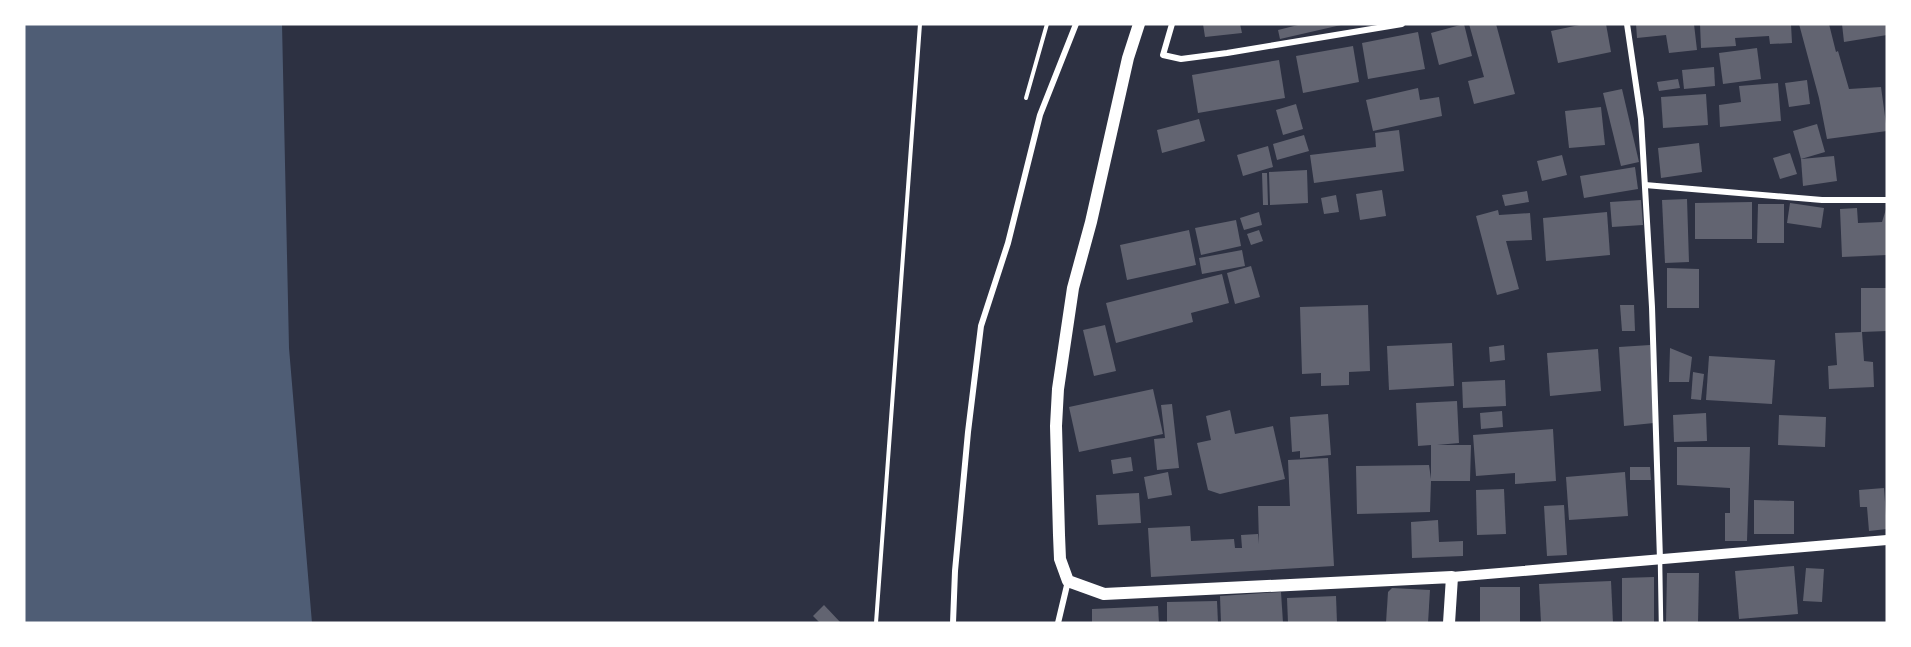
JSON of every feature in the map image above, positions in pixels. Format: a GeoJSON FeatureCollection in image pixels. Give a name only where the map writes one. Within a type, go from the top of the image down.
{"type":"FeatureCollection","features":[{"type":"Feature","properties":{"kind":"main road"},"geometry":{"type":"LineString","coordinates":[[1139,24],[1128,58],[1091,222],[1072,288],[1058,389],[1056,426],[1060,559],[1068,581],[1104,594],[1452,577],[1449,623]]}},
{"type":"Feature","properties":{"kind":"street"},"geometry":{"type":"LineString","coordinates":[[953,623],[955,571],[967,443],[981,326],[1008,243],[1040,115],[1076,24]]}},
{"type":"Feature","properties":{"kind":"street"},"geometry":{"type":"LineString","coordinates":[[1172,24],[1163,55],[1181,59],[1402,24]]}},
{"type":"Feature","properties":{"kind":"street"},"geometry":{"type":"LineString","coordinates":[[1627,24],[1641,119],[1652,307],[1660,560]]}},
{"type":"Feature","properties":{"kind":"street"},"geometry":{"type":"LineString","coordinates":[[1645,185],[1822,200],[1887,200]]}},
{"type":"Feature","properties":{"kind":"street"},"geometry":{"type":"LineString","coordinates":[[1452,577],[1887,540]]}},
{"type":"Feature","properties":{"kind":"street"},"geometry":{"type":"LineString","coordinates":[[1058,623],[1068,581]]}},
{"type":"Feature","properties":{"kind":"lane"},"geometry":{"type":"LineString","coordinates":[[1660,560],[1661,623]]}},
{"type":"Feature","properties":{"kind":"path"},"geometry":{"type":"LineString","coordinates":[[876,623],[920,24]]}},
{"type":"Feature","properties":{"kind":"path"},"geometry":{"type":"LineString","coordinates":[[1040,115],[1024,103],[1047,24]]}},
{"type":"Feature","properties":{"kind":"water"},"geometry":{"type":"Polygon","coordinates":[[[24,24],[282,24],[289,348],[312,623],[24,623],[24,24]]]}},
{"type":"Feature","properties":{"kind":"building"},"geometry":{"type":"Polygon","coordinates":[[[1203,24],[1240,24],[1242,33],[1205,37],[1203,24]]]}},
{"type":"Feature","properties":{"kind":"building"},"geometry":{"type":"Polygon","coordinates":[[[1302,24],[1341,25],[1280,39],[1278,30],[1302,24]]]}},
{"type":"Feature","properties":{"kind":"building"},"geometry":{"type":"Polygon","coordinates":[[[1464,24],[1472,56],[1439,65],[1431,33],[1464,24]]]}},
{"type":"Feature","properties":{"kind":"building"},"geometry":{"type":"Polygon","coordinates":[[[1469,24],[1496,24],[1515,94],[1474,104],[1468,81],[1484,77],[1469,24]]]}},
{"type":"Feature","properties":{"kind":"building"},"geometry":{"type":"Polygon","coordinates":[[[1584,24],[1606,24],[1611,52],[1558,63],[1551,31],[1584,24]]]}},
{"type":"Feature","properties":{"kind":"building"},"geometry":{"type":"Polygon","coordinates":[[[1636,24],[1694,24],[1697,50],[1669,53],[1666,35],[1637,38],[1636,24]]]}},
{"type":"Feature","properties":{"kind":"building"},"geometry":{"type":"Polygon","coordinates":[[[1700,24],[1791,24],[1792,43],[1770,44],[1769,36],[1735,38],[1736,46],[1701,48],[1700,24]]]}},
{"type":"Feature","properties":{"kind":"building"},"geometry":{"type":"Polygon","coordinates":[[[1799,24],[1829,24],[1849,89],[1881,87],[1887,131],[1827,139],[1819,98],[1799,24]]]}},
{"type":"Feature","properties":{"kind":"building"},"geometry":{"type":"Polygon","coordinates":[[[1842,24],[1887,24],[1887,35],[1844,42],[1842,24]]]}},
{"type":"Feature","properties":{"kind":"building"},"geometry":{"type":"Polygon","coordinates":[[[1418,32],[1425,69],[1368,79],[1362,43],[1418,32]]]}},
{"type":"Feature","properties":{"kind":"building"},"geometry":{"type":"Polygon","coordinates":[[[1353,46],[1359,82],[1303,93],[1296,56],[1353,46]]]}},
{"type":"Feature","properties":{"kind":"building"},"geometry":{"type":"Polygon","coordinates":[[[1757,48],[1761,79],[1723,84],[1719,53],[1757,48]]]}},
{"type":"Feature","properties":{"kind":"building"},"geometry":{"type":"Polygon","coordinates":[[[1279,60],[1285,98],[1198,113],[1192,75],[1279,60]]]}},
{"type":"Feature","properties":{"kind":"building"},"geometry":{"type":"Polygon","coordinates":[[[1714,67],[1715,86],[1684,89],[1682,70],[1714,67]]]}},
{"type":"Feature","properties":{"kind":"building"},"geometry":{"type":"Polygon","coordinates":[[[1678,79],[1680,88],[1659,91],[1657,82],[1678,79]]]}},
{"type":"Feature","properties":{"kind":"building"},"geometry":{"type":"Polygon","coordinates":[[[1807,80],[1810,104],[1789,107],[1785,83],[1807,80]]]}},
{"type":"Feature","properties":{"kind":"building"},"geometry":{"type":"Polygon","coordinates":[[[1778,83],[1781,121],[1720,127],[1719,105],[1741,102],[1739,86],[1778,83]]]}},
{"type":"Feature","properties":{"kind":"building"},"geometry":{"type":"Polygon","coordinates":[[[1418,88],[1420,100],[1439,97],[1442,116],[1373,131],[1366,100],[1418,88]]]}},
{"type":"Feature","properties":{"kind":"building"},"geometry":{"type":"Polygon","coordinates":[[[1622,89],[1639,162],[1621,166],[1603,93],[1622,89]]]}},
{"type":"Feature","properties":{"kind":"building"},"geometry":{"type":"Polygon","coordinates":[[[1706,94],[1708,125],[1663,128],[1661,97],[1706,94]]]}},
{"type":"Feature","properties":{"kind":"building"},"geometry":{"type":"Polygon","coordinates":[[[1296,104],[1303,129],[1283,135],[1276,110],[1296,104]]]}},
{"type":"Feature","properties":{"kind":"building"},"geometry":{"type":"Polygon","coordinates":[[[1601,107],[1605,145],[1569,148],[1565,111],[1601,107]]]}},
{"type":"Feature","properties":{"kind":"building"},"geometry":{"type":"Polygon","coordinates":[[[1199,119],[1205,141],[1162,153],[1157,130],[1199,119]]]}},
{"type":"Feature","properties":{"kind":"building"},"geometry":{"type":"Polygon","coordinates":[[[1817,124],[1825,152],[1801,159],[1793,131],[1817,124]]]}},
{"type":"Feature","properties":{"kind":"building"},"geometry":{"type":"Polygon","coordinates":[[[1399,130],[1404,171],[1314,183],[1310,155],[1376,147],[1375,133],[1399,130]]]}},
{"type":"Feature","properties":{"kind":"building"},"geometry":{"type":"Polygon","coordinates":[[[1304,135],[1309,151],[1277,160],[1273,144],[1304,135]]]}},
{"type":"Feature","properties":{"kind":"building"},"geometry":{"type":"Polygon","coordinates":[[[1699,143],[1702,172],[1661,178],[1658,148],[1699,143]]]}},
{"type":"Feature","properties":{"kind":"building"},"geometry":{"type":"Polygon","coordinates":[[[1268,146],[1273,167],[1243,176],[1237,155],[1268,146]]]}},
{"type":"Feature","properties":{"kind":"building"},"geometry":{"type":"Polygon","coordinates":[[[1790,153],[1797,174],[1780,179],[1773,158],[1790,153]]]}},
{"type":"Feature","properties":{"kind":"building"},"geometry":{"type":"Polygon","coordinates":[[[1562,155],[1567,175],[1542,181],[1537,161],[1562,155]]]}},
{"type":"Feature","properties":{"kind":"building"},"geometry":{"type":"Polygon","coordinates":[[[1834,156],[1837,181],[1803,186],[1801,159],[1834,156]]]}},
{"type":"Feature","properties":{"kind":"building"},"geometry":{"type":"Polygon","coordinates":[[[1635,167],[1638,189],[1584,198],[1580,176],[1635,167]]]}},
{"type":"Feature","properties":{"kind":"building"},"geometry":{"type":"Polygon","coordinates":[[[1307,170],[1308,203],[1270,205],[1269,172],[1307,170]]]}},
{"type":"Feature","properties":{"kind":"building"},"geometry":{"type":"Polygon","coordinates":[[[1262,173],[1267,173],[1268,205],[1263,205],[1262,173]]]}},
{"type":"Feature","properties":{"kind":"building"},"geometry":{"type":"Polygon","coordinates":[[[1382,190],[1386,216],[1360,220],[1356,194],[1382,190]]]}},
{"type":"Feature","properties":{"kind":"building"},"geometry":{"type":"Polygon","coordinates":[[[1527,191],[1529,202],[1505,206],[1502,195],[1527,191]]]}},
{"type":"Feature","properties":{"kind":"building"},"geometry":{"type":"Polygon","coordinates":[[[1336,195],[1339,212],[1324,214],[1321,198],[1336,195]]]}},
{"type":"Feature","properties":{"kind":"building"},"geometry":{"type":"Polygon","coordinates":[[[1687,199],[1689,262],[1665,263],[1662,200],[1687,199]]]}},
{"type":"Feature","properties":{"kind":"building"},"geometry":{"type":"Polygon","coordinates":[[[1641,200],[1643,225],[1612,227],[1610,202],[1641,200]]]}},
{"type":"Feature","properties":{"kind":"building"},"geometry":{"type":"Polygon","coordinates":[[[1752,202],[1752,239],[1695,239],[1695,203],[1752,202]]]}},
{"type":"Feature","properties":{"kind":"building"},"geometry":{"type":"Polygon","coordinates":[[[1790,203],[1824,208],[1821,228],[1787,223],[1790,203]]]}},
{"type":"Feature","properties":{"kind":"building"},"geometry":{"type":"Polygon","coordinates":[[[1758,204],[1784,204],[1784,243],[1757,243],[1758,204]]]}},
{"type":"Feature","properties":{"kind":"building"},"geometry":{"type":"Polygon","coordinates":[[[1887,206],[1887,255],[1842,257],[1840,209],[1857,208],[1858,223],[1882,222],[1887,206]]]}},
{"type":"Feature","properties":{"kind":"building"},"geometry":{"type":"Polygon","coordinates":[[[1498,210],[1499,215],[1530,213],[1532,240],[1506,241],[1519,289],[1497,295],[1476,216],[1498,210]]]}},
{"type":"Feature","properties":{"kind":"building"},"geometry":{"type":"Polygon","coordinates":[[[1259,212],[1262,225],[1244,230],[1240,218],[1259,212]]]}},
{"type":"Feature","properties":{"kind":"building"},"geometry":{"type":"Polygon","coordinates":[[[1607,212],[1610,255],[1546,261],[1543,218],[1607,212]]]}},
{"type":"Feature","properties":{"kind":"building"},"geometry":{"type":"Polygon","coordinates":[[[1236,220],[1241,246],[1201,255],[1195,228],[1236,220]]]}},
{"type":"Feature","properties":{"kind":"building"},"geometry":{"type":"Polygon","coordinates":[[[1189,230],[1196,265],[1127,280],[1120,245],[1189,230]]]}},
{"type":"Feature","properties":{"kind":"building"},"geometry":{"type":"Polygon","coordinates":[[[1259,230],[1263,241],[1251,245],[1247,234],[1259,230]]]}},
{"type":"Feature","properties":{"kind":"building"},"geometry":{"type":"Polygon","coordinates":[[[1242,250],[1245,266],[1202,274],[1199,258],[1242,250]]]}},
{"type":"Feature","properties":{"kind":"building"},"geometry":{"type":"Polygon","coordinates":[[[1251,266],[1260,297],[1235,304],[1227,273],[1251,266]]]}},
{"type":"Feature","properties":{"kind":"building"},"geometry":{"type":"Polygon","coordinates":[[[1667,268],[1699,269],[1699,308],[1667,308],[1667,268]]]}},
{"type":"Feature","properties":{"kind":"building"},"geometry":{"type":"Polygon","coordinates":[[[1222,274],[1229,303],[1191,313],[1193,322],[1116,343],[1106,303],[1222,274]]]}},
{"type":"Feature","properties":{"kind":"building"},"geometry":{"type":"Polygon","coordinates":[[[1861,288],[1887,288],[1887,331],[1862,332],[1864,361],[1873,362],[1874,387],[1829,389],[1828,366],[1837,365],[1835,333],[1861,332],[1861,288]]]}},
{"type":"Feature","properties":{"kind":"building"},"geometry":{"type":"Polygon","coordinates":[[[1368,305],[1370,371],[1349,372],[1349,385],[1321,386],[1321,373],[1302,374],[1300,307],[1368,305]]]}},
{"type":"Feature","properties":{"kind":"building"},"geometry":{"type":"Polygon","coordinates":[[[1620,305],[1634,305],[1635,331],[1622,331],[1620,305]]]}},
{"type":"Feature","properties":{"kind":"building"},"geometry":{"type":"Polygon","coordinates":[[[1105,325],[1116,371],[1094,376],[1083,330],[1105,325]]]}},
{"type":"Feature","properties":{"kind":"building"},"geometry":{"type":"Polygon","coordinates":[[[1452,343],[1454,386],[1389,390],[1387,346],[1452,343]]]}},
{"type":"Feature","properties":{"kind":"building"},"geometry":{"type":"Polygon","coordinates":[[[1504,345],[1505,360],[1490,362],[1489,347],[1504,345]]]}},
{"type":"Feature","properties":{"kind":"building"},"geometry":{"type":"Polygon","coordinates":[[[1650,345],[1654,423],[1624,426],[1619,347],[1650,345]]]}},
{"type":"Feature","properties":{"kind":"building"},"geometry":{"type":"Polygon","coordinates":[[[1670,348],[1692,357],[1689,382],[1669,382],[1670,348]]]}},
{"type":"Feature","properties":{"kind":"building"},"geometry":{"type":"Polygon","coordinates":[[[1598,349],[1601,391],[1550,396],[1547,353],[1598,349]]]}},
{"type":"Feature","properties":{"kind":"building"},"geometry":{"type":"Polygon","coordinates":[[[1709,356],[1775,360],[1772,404],[1706,400],[1709,356]]]}},
{"type":"Feature","properties":{"kind":"building"},"geometry":{"type":"Polygon","coordinates":[[[1693,372],[1704,374],[1701,400],[1691,399],[1693,372]]]}},
{"type":"Feature","properties":{"kind":"building"},"geometry":{"type":"Polygon","coordinates":[[[1505,380],[1506,406],[1463,408],[1462,382],[1505,380]]]}},
{"type":"Feature","properties":{"kind":"building"},"geometry":{"type":"Polygon","coordinates":[[[1153,389],[1163,434],[1079,452],[1069,407],[1153,389]]]}},
{"type":"Feature","properties":{"kind":"building"},"geometry":{"type":"Polygon","coordinates":[[[1457,401],[1459,443],[1437,445],[1471,445],[1470,481],[1431,481],[1430,512],[1357,514],[1356,466],[1429,465],[1431,479],[1431,445],[1418,446],[1416,403],[1457,401]]]}},
{"type":"Feature","properties":{"kind":"building"},"geometry":{"type":"Polygon","coordinates":[[[1172,404],[1179,468],[1157,470],[1154,439],[1165,438],[1161,405],[1172,404]]]}},
{"type":"Feature","properties":{"kind":"building"},"geometry":{"type":"Polygon","coordinates":[[[1230,410],[1235,434],[1273,426],[1285,479],[1220,494],[1208,490],[1197,443],[1211,440],[1206,416],[1230,410]]]}},
{"type":"Feature","properties":{"kind":"building"},"geometry":{"type":"Polygon","coordinates":[[[1502,411],[1503,427],[1481,429],[1480,413],[1502,411]]]}},
{"type":"Feature","properties":{"kind":"building"},"geometry":{"type":"Polygon","coordinates":[[[1706,413],[1707,441],[1674,442],[1673,415],[1706,413]]]}},
{"type":"Feature","properties":{"kind":"building"},"geometry":{"type":"Polygon","coordinates":[[[1328,414],[1331,455],[1300,458],[1300,451],[1292,452],[1290,417],[1328,414]]]}},
{"type":"Feature","properties":{"kind":"building"},"geometry":{"type":"Polygon","coordinates":[[[1779,415],[1826,417],[1825,447],[1778,445],[1779,415]]]}},
{"type":"Feature","properties":{"kind":"building"},"geometry":{"type":"Polygon","coordinates":[[[1553,429],[1556,481],[1515,484],[1515,473],[1476,476],[1473,435],[1553,429]]]}},
{"type":"Feature","properties":{"kind":"building"},"geometry":{"type":"Polygon","coordinates":[[[1677,447],[1750,447],[1747,541],[1725,541],[1725,513],[1730,513],[1730,488],[1677,485],[1677,447]]]}},
{"type":"Feature","properties":{"kind":"building"},"geometry":{"type":"Polygon","coordinates":[[[1131,457],[1133,471],[1113,474],[1111,460],[1131,457]]]}},
{"type":"Feature","properties":{"kind":"building"},"geometry":{"type":"Polygon","coordinates":[[[1328,458],[1334,566],[1151,577],[1148,528],[1190,526],[1191,541],[1234,539],[1235,548],[1242,548],[1241,535],[1258,534],[1259,544],[1258,506],[1290,506],[1288,460],[1328,458]]]}},
{"type":"Feature","properties":{"kind":"building"},"geometry":{"type":"Polygon","coordinates":[[[1630,467],[1650,467],[1651,480],[1630,480],[1630,467]]]}},
{"type":"Feature","properties":{"kind":"building"},"geometry":{"type":"Polygon","coordinates":[[[1168,472],[1172,495],[1148,499],[1144,477],[1168,472]]]}},
{"type":"Feature","properties":{"kind":"building"},"geometry":{"type":"Polygon","coordinates":[[[1625,472],[1628,516],[1569,520],[1566,477],[1625,472]]]}},
{"type":"Feature","properties":{"kind":"building"},"geometry":{"type":"Polygon","coordinates":[[[1884,488],[1887,529],[1869,531],[1867,507],[1860,507],[1859,490],[1884,488]]]}},
{"type":"Feature","properties":{"kind":"building"},"geometry":{"type":"Polygon","coordinates":[[[1504,489],[1506,534],[1477,535],[1476,490],[1504,489]]]}},
{"type":"Feature","properties":{"kind":"building"},"geometry":{"type":"Polygon","coordinates":[[[1139,493],[1141,523],[1098,525],[1096,495],[1139,493]]]}},
{"type":"Feature","properties":{"kind":"building"},"geometry":{"type":"Polygon","coordinates":[[[1754,500],[1794,501],[1794,534],[1754,534],[1754,500]]]}},
{"type":"Feature","properties":{"kind":"building"},"geometry":{"type":"Polygon","coordinates":[[[1564,505],[1567,555],[1547,556],[1544,506],[1564,505]]]}},
{"type":"Feature","properties":{"kind":"building"},"geometry":{"type":"Polygon","coordinates":[[[1438,520],[1439,542],[1463,541],[1463,556],[1412,558],[1411,522],[1438,520]]]}},
{"type":"Feature","properties":{"kind":"building"},"geometry":{"type":"Polygon","coordinates":[[[1794,566],[1798,614],[1739,619],[1735,571],[1794,566]]]}},
{"type":"Feature","properties":{"kind":"building"},"geometry":{"type":"Polygon","coordinates":[[[1806,568],[1824,569],[1822,602],[1803,601],[1806,568]]]}},
{"type":"Feature","properties":{"kind":"building"},"geometry":{"type":"Polygon","coordinates":[[[1667,573],[1699,573],[1698,623],[1666,623],[1667,573]]]}},
{"type":"Feature","properties":{"kind":"building"},"geometry":{"type":"Polygon","coordinates":[[[1654,577],[1654,623],[1622,623],[1622,578],[1654,577]]]}},
{"type":"Feature","properties":{"kind":"building"},"geometry":{"type":"Polygon","coordinates":[[[1611,581],[1613,623],[1541,623],[1539,584],[1611,581]]]}},
{"type":"Feature","properties":{"kind":"building"},"geometry":{"type":"Polygon","coordinates":[[[1480,587],[1520,587],[1520,623],[1480,623],[1480,587]]]}},
{"type":"Feature","properties":{"kind":"building"},"geometry":{"type":"Polygon","coordinates":[[[1392,588],[1430,590],[1428,623],[1386,623],[1388,592],[1392,588]]]}},
{"type":"Feature","properties":{"kind":"building"},"geometry":{"type":"Polygon","coordinates":[[[1281,592],[1283,623],[1221,623],[1220,596],[1281,592]]]}},
{"type":"Feature","properties":{"kind":"building"},"geometry":{"type":"Polygon","coordinates":[[[1336,596],[1337,623],[1288,623],[1287,598],[1336,596]]]}},
{"type":"Feature","properties":{"kind":"building"},"geometry":{"type":"Polygon","coordinates":[[[1217,601],[1218,623],[1167,623],[1167,602],[1217,601]]]}},
{"type":"Feature","properties":{"kind":"building"},"geometry":{"type":"Polygon","coordinates":[[[824,605],[841,623],[820,623],[813,616],[824,605]]]}},
{"type":"Feature","properties":{"kind":"building"},"geometry":{"type":"Polygon","coordinates":[[[1158,606],[1159,623],[1092,623],[1092,609],[1158,606]]]}}]}
